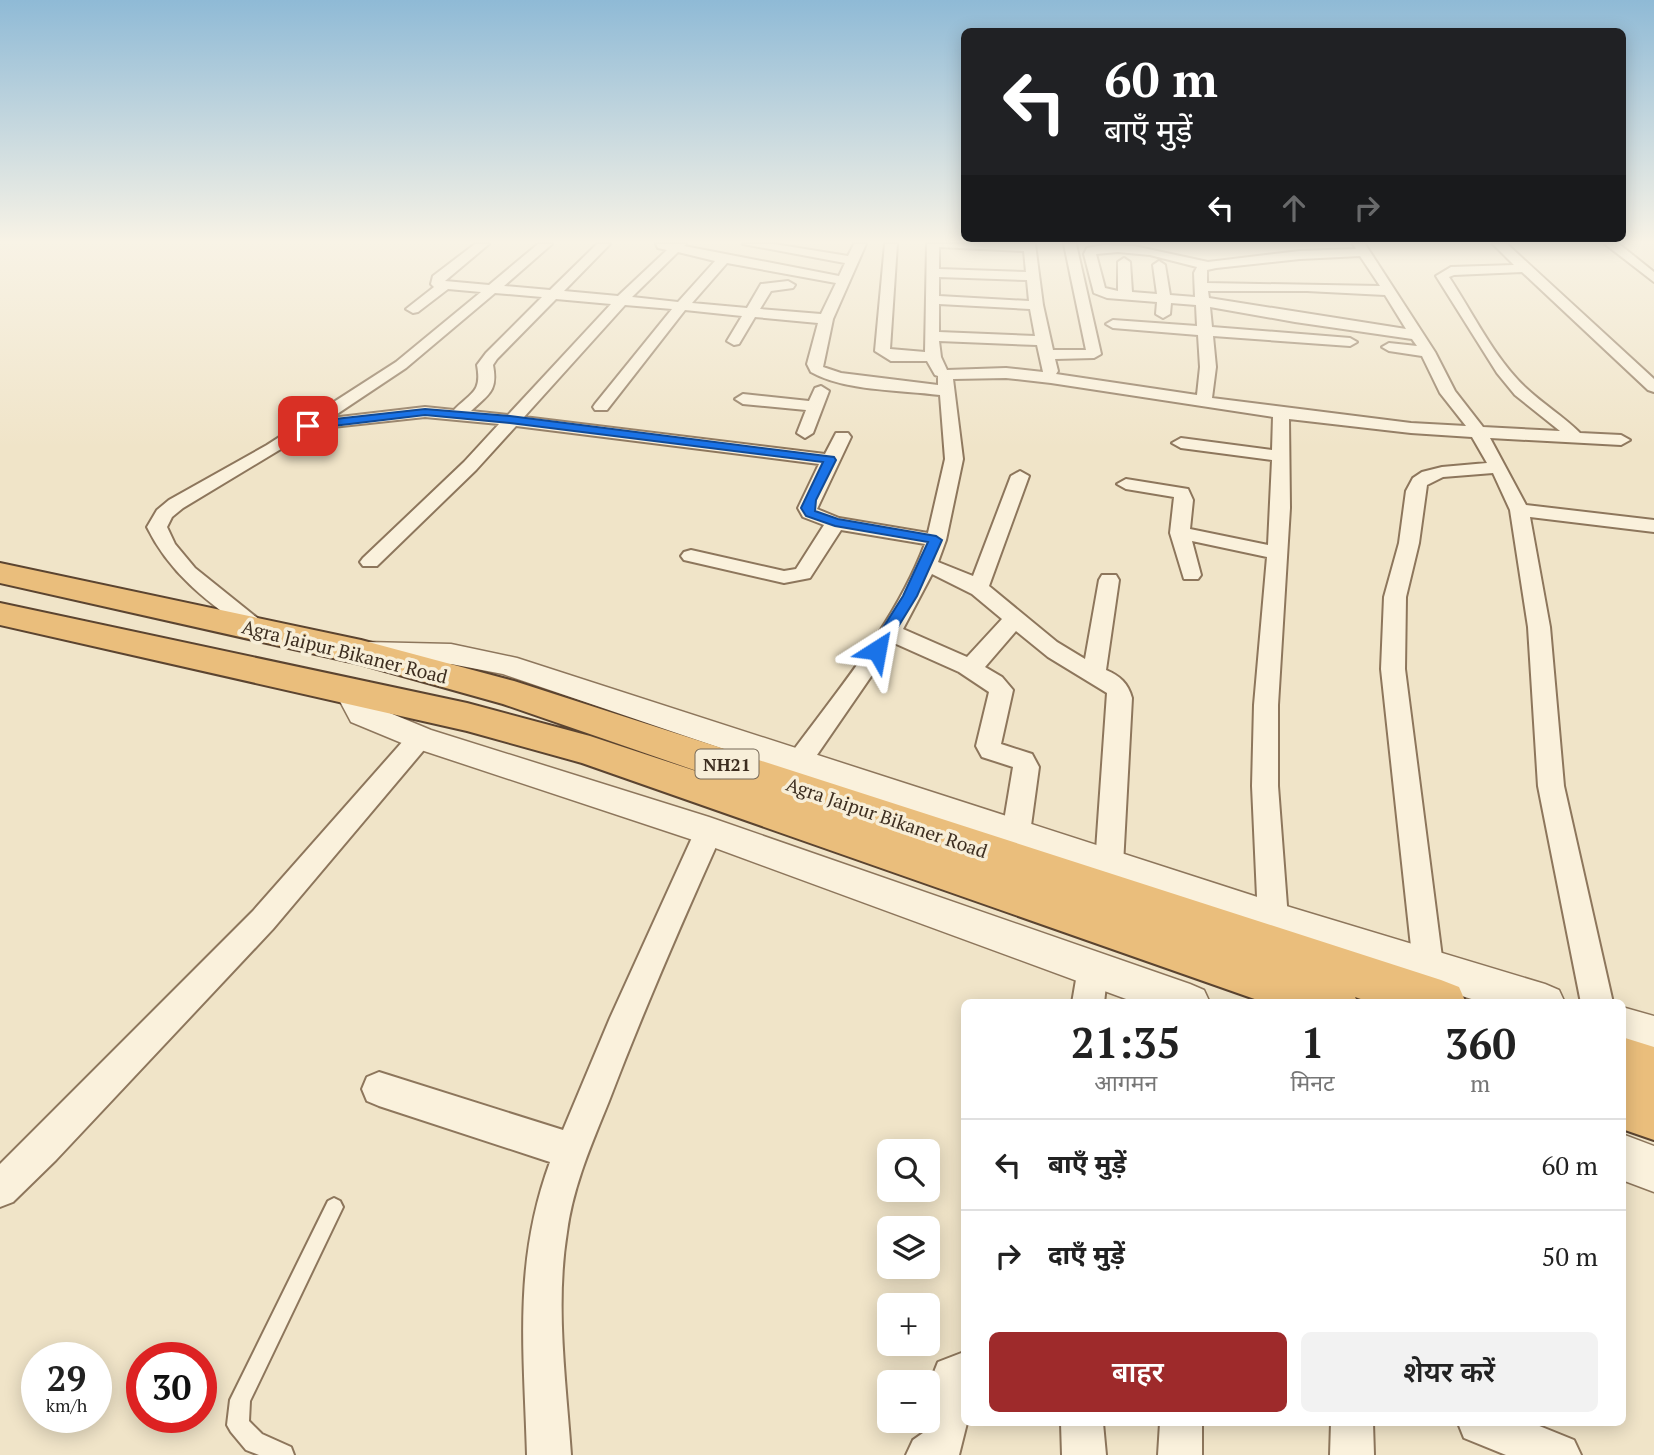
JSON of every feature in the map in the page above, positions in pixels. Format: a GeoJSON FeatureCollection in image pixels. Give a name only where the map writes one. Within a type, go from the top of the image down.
{"type":"FeatureCollection","features":[{"type":"Feature","properties":{"kind":"highway","name":"Agra Jaipur Bikaner Road"},"geometry":{"type":"LineString","coordinates":[[0,573],[362,652],[792,772],[1430,999]]}},
{"type":"Feature","properties":{"kind":"highway","name":"Agra Jaipur Bikaner Road"},"geometry":{"type":"LineString","coordinates":[[0,614],[467,717],[590,751],[1321,999]]}},
{"type":"Feature","properties":{"kind":"highway"},"geometry":{"type":"LineString","coordinates":[[1626,1063],[1654,1073]]}},
{"type":"Feature","properties":{"kind":"highway"},"geometry":{"type":"LineString","coordinates":[[1626,1103],[1654,1113]]}},
{"type":"Feature","properties":{"kind":"street"},"geometry":{"type":"LineString","coordinates":[[260,629],[185,573],[166,548],[157,527],[164,514],[176,504],[308,426],[418,353],[466,312]]}},
{"type":"Feature","properties":{"kind":"street"},"geometry":{"type":"LineString","coordinates":[[459,414],[484,390],[488,382],[485,365],[491,356],[537,312]]}},
{"type":"Feature","properties":{"kind":"street"},"geometry":{"type":"LineString","coordinates":[[370,562],[454,482],[611,312]]}},
{"type":"Feature","properties":{"kind":"street"},"geometry":{"type":"LineString","coordinates":[[601,407],[677,312]]}},
{"type":"Feature","properties":{"kind":"street"},"geometry":{"type":"LineString","coordinates":[[738,312],[826,319]]}},
{"type":"Feature","properties":{"kind":"street"},"geometry":{"type":"LineString","coordinates":[[829,312],[815,364],[819,373],[945,385]]}},
{"type":"Feature","properties":{"kind":"street"},"geometry":{"type":"LineString","coordinates":[[885,312],[881,351],[891,356],[933,357]]}},
{"type":"Feature","properties":{"kind":"street"},"geometry":{"type":"LineString","coordinates":[[932,312],[933,357],[945,385],[952,423],[954,459],[936,540],[927,565],[890,632],[838,702],[792,772],[1016,834],[1273,919],[1533,999]]}},
{"type":"Feature","properties":{"kind":"street"},"geometry":{"type":"LineString","coordinates":[[1038,312],[1051,378]]}},
{"type":"Feature","properties":{"kind":"street"},"geometry":{"type":"LineString","coordinates":[[932,336],[1094,354],[1085,312]]}},
{"type":"Feature","properties":{"kind":"street"},"geometry":{"type":"LineString","coordinates":[[1161,329],[1163,312]]}},
{"type":"Feature","properties":{"kind":"street"},"geometry":{"type":"LineString","coordinates":[[1203,312],[1208,377],[1204,401]]}},
{"type":"Feature","properties":{"kind":"street"},"geometry":{"type":"LineString","coordinates":[[1264,312],[1267,335]]}},
{"type":"Feature","properties":{"kind":"street"},"geometry":{"type":"LineString","coordinates":[[1276,312],[1417,335]]}},
{"type":"Feature","properties":{"kind":"street"},"geometry":{"type":"LineString","coordinates":[[1403,312],[1428,352],[1448,393],[1464,410],[1499,467],[1519,510],[1539,627],[1551,786],[1596,999]]}},
{"type":"Feature","properties":{"kind":"street"},"geometry":{"type":"LineString","coordinates":[[1465,312],[1502,370],[1521,392],[1554,416],[1576,437]]}},
{"type":"Feature","properties":{"kind":"street"},"geometry":{"type":"LineString","coordinates":[[1572,312],[1654,387]]}},
{"type":"Feature","properties":{"kind":"street"},"geometry":{"type":"LineString","coordinates":[[734,341],[751,313]]}},
{"type":"Feature","properties":{"kind":"street"},"geometry":{"type":"LineString","coordinates":[[1113,324],[1267,335],[1428,352]]}},
{"type":"Feature","properties":{"kind":"street"},"geometry":{"type":"LineString","coordinates":[[1622,356],[1643,358]]}},
{"type":"Feature","properties":{"kind":"street"},"geometry":{"type":"LineString","coordinates":[[945,385],[952,373],[1051,378],[1281,413],[1478,433],[1621,440]]}},
{"type":"Feature","properties":{"kind":"street"},"geometry":{"type":"LineString","coordinates":[[805,433],[827,375]]}},
{"type":"Feature","properties":{"kind":"street"},"geometry":{"type":"LineString","coordinates":[[743,399],[815,406]]}},
{"type":"Feature","properties":{"kind":"street"},"geometry":{"type":"LineString","coordinates":[[308,426],[402,413],[459,414],[830,460]]}},
{"type":"Feature","properties":{"kind":"street"},"geometry":{"type":"LineString","coordinates":[[1273,919],[1265,786],[1266,705],[1278,553],[1281,413]]}},
{"type":"Feature","properties":{"kind":"street"},"geometry":{"type":"LineString","coordinates":[[842,437],[807,508],[810,513],[835,523],[936,540]]}},
{"type":"Feature","properties":{"kind":"street"},"geometry":{"type":"LineString","coordinates":[[1181,443],[1281,456]]}},
{"type":"Feature","properties":{"kind":"street"},"geometry":{"type":"LineString","coordinates":[[1428,965],[1393,669],[1395,597],[1409,543],[1415,491],[1419,482],[1443,472],[1499,467]]}},
{"type":"Feature","properties":{"kind":"street"},"geometry":{"type":"LineString","coordinates":[[978,587],[994,553],[1009,501],[1020,475]]}},
{"type":"Feature","properties":{"kind":"street"},"geometry":{"type":"LineString","coordinates":[[1126,484],[1181,493],[1184,500],[1180,533],[1191,575]]}},
{"type":"Feature","properties":{"kind":"street"},"geometry":{"type":"LineString","coordinates":[[1519,510],[1654,526]]}},
{"type":"Feature","properties":{"kind":"street"},"geometry":{"type":"LineString","coordinates":[[691,556],[784,577],[794,576],[803,573],[835,523]]}},
{"type":"Feature","properties":{"kind":"street"},"geometry":{"type":"LineString","coordinates":[[1180,533],[1278,553]]}},
{"type":"Feature","properties":{"kind":"street"},"geometry":{"type":"LineString","coordinates":[[927,565],[951,573],[978,587],[1049,647],[1111,682],[1118,690],[1120,698],[1109,865]]}},
{"type":"Feature","properties":{"kind":"street"},"geometry":{"type":"LineString","coordinates":[[1094,673],[1109,580]]}},
{"type":"Feature","properties":{"kind":"street"},"geometry":{"type":"LineString","coordinates":[[970,669],[1015,618]]}},
{"type":"Feature","properties":{"kind":"street"},"geometry":{"type":"LineString","coordinates":[[890,632],[998,685],[1001,690],[988,746],[991,750],[1023,761],[1026,767],[1016,834]]}},
{"type":"Feature","properties":{"kind":"street"},"geometry":{"type":"LineString","coordinates":[[349,690],[362,714],[419,738],[709,831],[1179,999]]}},
{"type":"Feature","properties":{"kind":"street"},"geometry":{"type":"LineString","coordinates":[[0,1189],[44,1148],[263,920],[419,738]]}},
{"type":"Feature","properties":{"kind":"street"},"geometry":{"type":"LineString","coordinates":[[549,1455],[543,1300],[548,1231],[572,1151],[642,977],[709,831]]}},
{"type":"Feature","properties":{"kind":"street"},"geometry":{"type":"LineString","coordinates":[[1089,999],[1093,968]]}},
{"type":"Feature","properties":{"kind":"street"},"geometry":{"type":"LineString","coordinates":[[1626,1028],[1654,1036]]}},
{"type":"Feature","properties":{"kind":"street"},"geometry":{"type":"LineString","coordinates":[[379,1089],[572,1151]]}},
{"type":"Feature","properties":{"kind":"street"},"geometry":{"type":"LineString","coordinates":[[1626,1158],[1654,1169]]}},
{"type":"Feature","properties":{"kind":"street"},"geometry":{"type":"LineString","coordinates":[[928,1455],[942,1445],[953,1377],[961,1373]]}},
{"type":"Feature","properties":{"kind":"street"},"geometry":{"type":"LineString","coordinates":[[1082,1426],[1084,1455]]}},
{"type":"Feature","properties":{"kind":"street"},"geometry":{"type":"LineString","coordinates":[[1180,1455],[1181,1426]]}},
{"type":"Feature","properties":{"kind":"street"},"geometry":{"type":"LineString","coordinates":[[1352,1426],[1352,1455]]}},
{"type":"Feature","properties":{"kind":"street"},"geometry":{"type":"LineString","coordinates":[[1486,1426],[1559,1455]]}},
{"type":"Feature","properties":{"kind":"lane"},"geometry":{"type":"LineString","coordinates":[[283,1455],[254,1441],[238,1425],[240,1400],[334,1207]]}},
{"type":"Feature","properties":{"kind":"route"},"geometry":{"type":"LineString","coordinates":[[308,426],[402,413],[459,414],[830,460],[810,500],[807,508],[810,513],[835,523],[936,540],[927,565],[877,650]]}}]}
